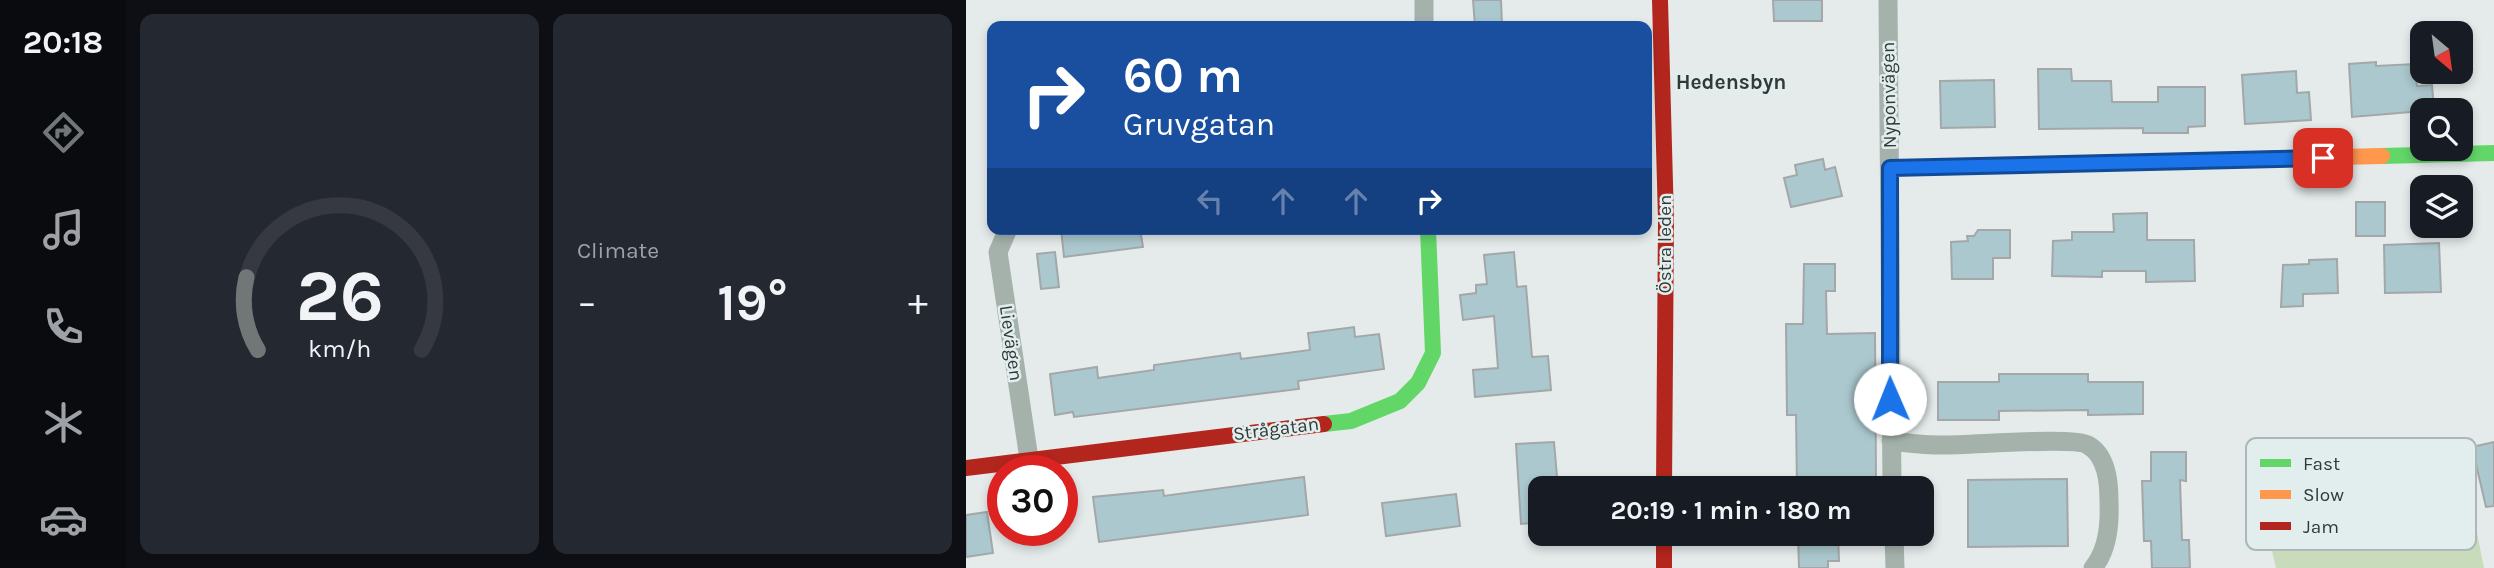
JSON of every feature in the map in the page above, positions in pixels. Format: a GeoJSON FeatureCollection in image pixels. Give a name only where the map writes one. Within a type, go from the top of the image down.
{"type":"FeatureCollection","features":[{"type":"Feature","properties":{"kind":"street"},"geometry":{"type":"LineString","coordinates":[[1424,0],[1424,21]]}},
{"type":"Feature","properties":{"kind":"street","name":"Östra leden"},"geometry":{"type":"LineString","coordinates":[[1660,0],[1666,220],[1664,476]]}},
{"type":"Feature","properties":{"kind":"street","name":"Nyponvägen"},"geometry":{"type":"LineString","coordinates":[[1888,0],[1892,476]]}},
{"type":"Feature","properties":{"kind":"street"},"geometry":{"type":"LineString","coordinates":[[1890,168],[2494,153]]}},
{"type":"Feature","properties":{"kind":"street","name":"Lievägen"},"geometry":{"type":"LineString","coordinates":[[1005,235],[998,252],[1028,455]]}},
{"type":"Feature","properties":{"kind":"street","name":"Strågatan"},"geometry":{"type":"LineString","coordinates":[[1063,455],[1351,421],[1400,401],[1418,383],[1433,353],[1428,235]]}},
{"type":"Feature","properties":{"kind":"street"},"geometry":{"type":"LineString","coordinates":[[1891,441],[1939,445],[2057,440],[2087,443],[2100,456],[2107,474],[2109,500],[2109,532],[2099,561],[2093,568]]}},
{"type":"Feature","properties":{"kind":"street","name":"Strågatan"},"geometry":{"type":"LineString","coordinates":[[966,468],[987,465]]}},
{"type":"Feature","properties":{"kind":"street"},"geometry":{"type":"LineString","coordinates":[[1664,546],[1664,568]]}},
{"type":"Feature","properties":{"kind":"street"},"geometry":{"type":"LineString","coordinates":[[1894,546],[1895,568]]}},
{"type":"Feature","properties":{"kind":"green space"},"geometry":{"type":"Polygon","coordinates":[[[2476,528],[2484,568],[2276,568],[2272,550],[2476,550],[2476,528]]]}},
{"type":"Feature","properties":{"kind":"building"},"geometry":{"type":"Polygon","coordinates":[[[1473,0],[1501,0],[1502,21],[1475,21],[1473,0]]]}},
{"type":"Feature","properties":{"kind":"building"},"geometry":{"type":"Polygon","coordinates":[[[1773,0],[1822,0],[1822,21],[1774,21],[1773,0]]]}},
{"type":"Feature","properties":{"kind":"building"},"geometry":{"type":"Polygon","coordinates":[[[2376,62],[2376,66],[2410,64],[2410,84],[2432,85],[2433,98],[2410,98],[2410,112],[2352,117],[2349,64],[2376,62]]]}},
{"type":"Feature","properties":{"kind":"building"},"geometry":{"type":"Polygon","coordinates":[[[2038,69],[2071,69],[2072,81],[2111,81],[2112,102],[2158,102],[2158,87],[2205,87],[2205,126],[2188,127],[2188,133],[2143,133],[2143,128],[2039,129],[2038,69]]]}},
{"type":"Feature","properties":{"kind":"building"},"geometry":{"type":"Polygon","coordinates":[[[2296,71],[2297,93],[2309,92],[2311,120],[2245,124],[2242,75],[2296,71]]]}},
{"type":"Feature","properties":{"kind":"building"},"geometry":{"type":"Polygon","coordinates":[[[1994,80],[1995,127],[1941,128],[1940,81],[1994,80]]]}},
{"type":"Feature","properties":{"kind":"building"},"geometry":{"type":"Polygon","coordinates":[[[1823,159],[1825,170],[1835,167],[1842,196],[1791,207],[1784,178],[1797,175],[1795,165],[1823,159]]]}},
{"type":"Feature","properties":{"kind":"building"},"geometry":{"type":"Polygon","coordinates":[[[2356,202],[2385,202],[2385,236],[2356,236],[2356,202]]]}},
{"type":"Feature","properties":{"kind":"building"},"geometry":{"type":"Polygon","coordinates":[[[2147,213],[2147,240],[2194,240],[2195,281],[2146,282],[2146,271],[2102,271],[2102,277],[2052,276],[2053,241],[2072,240],[2072,232],[2114,232],[2113,214],[2147,213]]]}},
{"type":"Feature","properties":{"kind":"building"},"geometry":{"type":"Polygon","coordinates":[[[1978,230],[2010,230],[2010,258],[1993,258],[1993,279],[1952,279],[1951,242],[1968,241],[1967,236],[1974,236],[1978,230]]]}},
{"type":"Feature","properties":{"kind":"building"},"geometry":{"type":"Polygon","coordinates":[[[1062,235],[1141,235],[1143,247],[1064,257],[1062,235]]]}},
{"type":"Feature","properties":{"kind":"building"},"geometry":{"type":"Polygon","coordinates":[[[2439,243],[2441,292],[2385,293],[2384,245],[2439,243]]]}},
{"type":"Feature","properties":{"kind":"building"},"geometry":{"type":"Polygon","coordinates":[[[1055,252],[1059,287],[1041,289],[1037,254],[1055,252]]]}},
{"type":"Feature","properties":{"kind":"building"},"geometry":{"type":"Polygon","coordinates":[[[1514,252],[1517,287],[1526,286],[1532,357],[1548,356],[1551,390],[1475,397],[1473,370],[1498,368],[1494,316],[1463,320],[1460,295],[1476,293],[1476,285],[1487,284],[1484,255],[1514,252]]]}},
{"type":"Feature","properties":{"kind":"building"},"geometry":{"type":"Polygon","coordinates":[[[2337,259],[2338,293],[2303,294],[2303,306],[2281,307],[2283,265],[2337,259]]]}},
{"type":"Feature","properties":{"kind":"building"},"geometry":{"type":"Polygon","coordinates":[[[1804,264],[1835,264],[1835,291],[1826,291],[1827,334],[1875,333],[1876,476],[1797,476],[1796,415],[1787,415],[1786,324],[1803,324],[1804,264]]]}},
{"type":"Feature","properties":{"kind":"building"},"geometry":{"type":"Polygon","coordinates":[[[1354,327],[1355,337],[1379,334],[1384,369],[1298,381],[1299,389],[1074,417],[1073,412],[1055,415],[1050,374],[1097,367],[1098,378],[1154,370],[1154,365],[1240,353],[1241,359],[1310,350],[1308,333],[1354,327]]]}},
{"type":"Feature","properties":{"kind":"building"},"geometry":{"type":"Polygon","coordinates":[[[1999,374],[2088,374],[2088,382],[2143,382],[2143,414],[2088,415],[2088,410],[1999,411],[1999,420],[1938,420],[1938,382],[1999,382],[1999,374]]]}},
{"type":"Feature","properties":{"kind":"building"},"geometry":{"type":"Polygon","coordinates":[[[1554,442],[1557,476],[1528,476],[1528,523],[1521,524],[1516,444],[1554,442]]]}},
{"type":"Feature","properties":{"kind":"building"},"geometry":{"type":"Polygon","coordinates":[[[2494,442],[2494,506],[2486,507],[2476,464],[2476,446],[2494,442]]]}},
{"type":"Feature","properties":{"kind":"building"},"geometry":{"type":"Polygon","coordinates":[[[2151,452],[2186,452],[2186,481],[2180,480],[2182,540],[2189,540],[2190,568],[2152,568],[2151,541],[2144,541],[2142,481],[2151,481],[2151,452]]]}},
{"type":"Feature","properties":{"kind":"building"},"geometry":{"type":"Polygon","coordinates":[[[1304,477],[1308,515],[1099,542],[1093,497],[1163,490],[1164,496],[1304,477]]]}},
{"type":"Feature","properties":{"kind":"building"},"geometry":{"type":"Polygon","coordinates":[[[2067,479],[2068,546],[1968,547],[1968,480],[2067,479]]]}},
{"type":"Feature","properties":{"kind":"building"},"geometry":{"type":"Polygon","coordinates":[[[1456,494],[1460,526],[1386,536],[1382,503],[1456,494]]]}},
{"type":"Feature","properties":{"kind":"building"},"geometry":{"type":"Polygon","coordinates":[[[987,512],[987,546],[992,546],[993,553],[966,557],[966,515],[987,512]]]}},
{"type":"Feature","properties":{"kind":"building"},"geometry":{"type":"Polygon","coordinates":[[[1798,546],[1838,546],[1839,561],[1828,561],[1828,568],[1799,568],[1798,546]]]}},
{"type":"Feature","properties":{"kind":"traffic: fast"},"geometry":{"type":"LineString","coordinates":[[2382,156],[2494,153]]}},
{"type":"Feature","properties":{"kind":"traffic: fast"},"geometry":{"type":"LineString","coordinates":[[1324,424],[1351,421],[1400,401],[1418,383],[1433,353],[1428,235]]}},
{"type":"Feature","properties":{"kind":"traffic: slow"},"geometry":{"type":"LineString","coordinates":[[1890,168],[2382,156]]}},
{"type":"Feature","properties":{"kind":"traffic: jam"},"geometry":{"type":"LineString","coordinates":[[1660,0],[1666,220],[1664,476]]}},
{"type":"Feature","properties":{"kind":"traffic: jam"},"geometry":{"type":"LineString","coordinates":[[966,468],[1324,424]]}},
{"type":"Feature","properties":{"kind":"traffic: jam"},"geometry":{"type":"LineString","coordinates":[[1664,546],[1664,568]]}},
{"type":"Feature","properties":{"kind":"district","name":"Hedensbyn"},"geometry":{"type":"Point","coordinates":[1731,82]}},
{"type":"Feature","properties":{"kind":"route"},"geometry":{"type":"LineString","coordinates":[[1890,399],[1890,168],[2323,158]]}}]}
